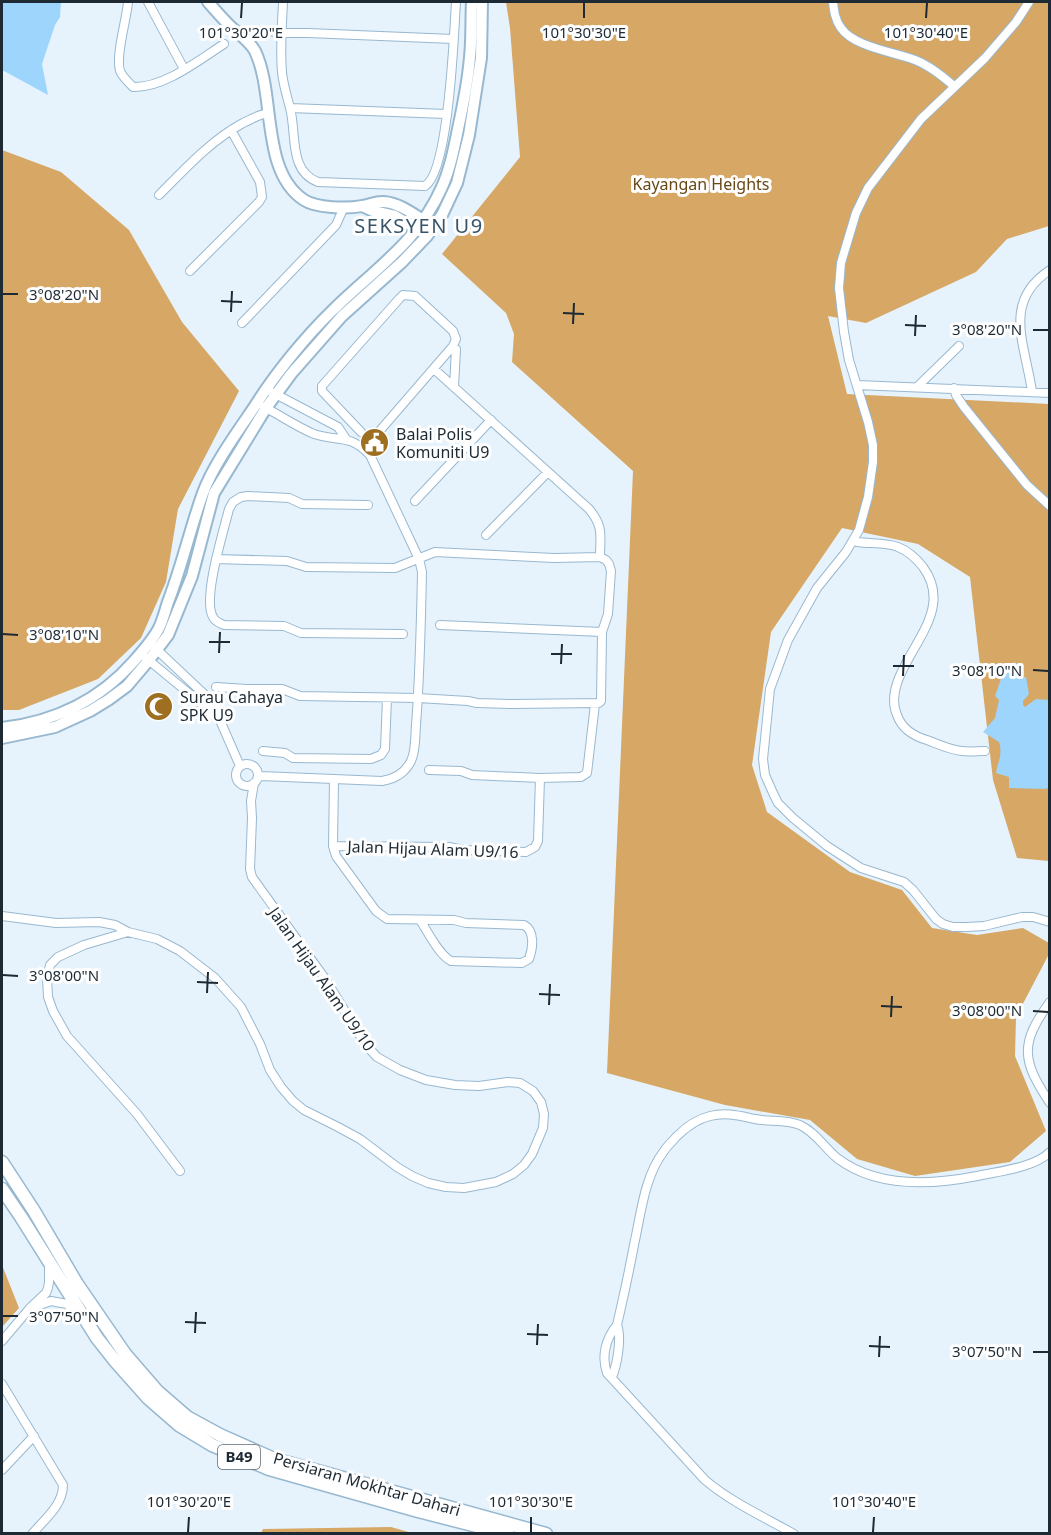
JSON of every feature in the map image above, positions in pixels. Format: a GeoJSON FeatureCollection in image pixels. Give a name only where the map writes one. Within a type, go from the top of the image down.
{"type":"FeatureCollection","features":[{"type":"Feature","properties":{"kind":"main road","name":"Persiaran Mokhtar Dahari"},"geometry":{"type":"LineString","coordinates":[[2,1162],[77,1284],[125,1354],[157,1391],[187,1416],[220,1436],[274,1459],[546,1533]]}},
{"type":"Feature","properties":{"kind":"main road","name":"Persiaran Mokhtar Dahari"},"geometry":{"type":"LineString","coordinates":[[2,1189],[97,1338],[148,1398],[179,1425],[212,1445],[269,1469],[418,1511],[508,1533]]}},
{"type":"Feature","properties":{"kind":"street"},"geometry":{"type":"LineString","coordinates":[[128,2],[118,60],[120,71],[133,87],[157,84],[224,44]]}},
{"type":"Feature","properties":{"kind":"street"},"geometry":{"type":"LineString","coordinates":[[148,2],[184,69]]}},
{"type":"Feature","properties":{"kind":"street"},"geometry":{"type":"LineString","coordinates":[[208,2],[254,49],[260,64],[268,104],[276,160],[295,194],[318,206],[362,206],[373,202],[386,202],[401,207],[407,216],[425,228]]}},
{"type":"Feature","properties":{"kind":"street"},"geometry":{"type":"LineString","coordinates":[[283,2],[282,72],[291,108],[299,165],[306,174],[318,182],[425,186],[431,182],[438,165],[446,114],[456,2]]}},
{"type":"Feature","properties":{"kind":"street"},"geometry":{"type":"LineString","coordinates":[[272,391],[291,374],[342,316],[402,262],[425,228],[453,156],[470,57],[472,2]]}},
{"type":"Feature","properties":{"kind":"street"},"geometry":{"type":"LineString","coordinates":[[2,738],[55,727],[90,711],[127,686],[153,646],[179,573],[204,490],[219,461],[272,391],[305,340],[332,310],[404,244],[442,215],[457,183],[469,135],[481,58],[482,2]]}},
{"type":"Feature","properties":{"kind":"street"},"geometry":{"type":"LineString","coordinates":[[832,2],[836,18],[848,36],[916,61],[938,73],[954,87]]}},
{"type":"Feature","properties":{"kind":"street"},"geometry":{"type":"LineString","coordinates":[[1029,2],[1016,22],[985,58],[921,119],[868,188],[855,213],[841,263],[839,288],[849,360],[873,446],[868,497],[853,540],[817,588],[788,640],[770,689],[764,759],[765,775],[772,794],[778,804],[793,818],[845,858],[871,872],[904,882],[942,924],[953,927],[975,927],[1033,916],[1050,922]]}},
{"type":"Feature","properties":{"kind":"street"},"geometry":{"type":"LineString","coordinates":[[244,37],[260,31],[282,31],[453,39]]}},
{"type":"Feature","properties":{"kind":"street"},"geometry":{"type":"LineString","coordinates":[[291,108],[446,114]]}},
{"type":"Feature","properties":{"kind":"street"},"geometry":{"type":"LineString","coordinates":[[159,195],[213,142],[261,114],[269,113]]}},
{"type":"Feature","properties":{"kind":"street"},"geometry":{"type":"LineString","coordinates":[[190,271],[262,197],[260,182],[231,130]]}},
{"type":"Feature","properties":{"kind":"street"},"geometry":{"type":"LineString","coordinates":[[242,323],[336,225],[344,207]]}},
{"type":"Feature","properties":{"kind":"street"},"geometry":{"type":"LineString","coordinates":[[407,216],[432,209]]}},
{"type":"Feature","properties":{"kind":"street"},"geometry":{"type":"LineString","coordinates":[[404,244],[407,216]]}},
{"type":"Feature","properties":{"kind":"street"},"geometry":{"type":"LineString","coordinates":[[1032,392],[1019,315],[1028,291],[1037,279],[1050,270]]}},
{"type":"Feature","properties":{"kind":"street"},"geometry":{"type":"LineString","coordinates":[[361,432],[321,389],[322,386],[403,295],[415,296],[453,332],[456,339],[435,369],[364,448]]}},
{"type":"Feature","properties":{"kind":"street"},"geometry":{"type":"LineString","coordinates":[[453,346],[456,349],[454,387]]}},
{"type":"Feature","properties":{"kind":"street"},"geometry":{"type":"LineString","coordinates":[[917,387],[960,346]]}},
{"type":"Feature","properties":{"kind":"street"},"geometry":{"type":"LineString","coordinates":[[435,369],[589,509],[598,520],[600,557]]}},
{"type":"Feature","properties":{"kind":"street"},"geometry":{"type":"LineString","coordinates":[[857,385],[1050,393]]}},
{"type":"Feature","properties":{"kind":"street"},"geometry":{"type":"LineString","coordinates":[[954,388],[964,407],[1027,485],[1050,506]]}},
{"type":"Feature","properties":{"kind":"street"},"geometry":{"type":"LineString","coordinates":[[272,391],[338,427],[346,439]]}},
{"type":"Feature","properties":{"kind":"street"},"geometry":{"type":"LineString","coordinates":[[256,780],[382,781],[393,779],[403,773],[412,761],[414,750],[422,572],[419,559],[375,464],[364,448],[346,439],[314,434],[261,405]]}},
{"type":"Feature","properties":{"kind":"street"},"geometry":{"type":"LineString","coordinates":[[415,501],[491,420]]}},
{"type":"Feature","properties":{"kind":"street"},"geometry":{"type":"LineString","coordinates":[[486,535],[548,472]]}},
{"type":"Feature","properties":{"kind":"street"},"geometry":{"type":"LineString","coordinates":[[368,505],[302,504],[290,498],[241,497],[233,502],[229,509],[213,572],[210,608],[212,617],[224,625],[284,626],[300,633],[403,633]]}},
{"type":"Feature","properties":{"kind":"street"},"geometry":{"type":"LineString","coordinates":[[853,540],[900,548],[920,563],[931,583],[933,599],[930,617],[901,675],[893,699],[894,709],[900,722],[917,737],[954,750],[985,751]]}},
{"type":"Feature","properties":{"kind":"street"},"geometry":{"type":"LineString","coordinates":[[216,559],[287,561],[306,567],[395,567],[435,552],[554,558],[600,557],[606,560],[611,571],[608,614],[602,632],[601,701],[597,704],[587,773],[582,777],[540,778],[472,775],[461,771],[429,770]]}},
{"type":"Feature","properties":{"kind":"street"},"geometry":{"type":"LineString","coordinates":[[440,625],[602,632]]}},
{"type":"Feature","properties":{"kind":"street"},"geometry":{"type":"LineString","coordinates":[[153,646],[219,711],[219,718],[240,766]]}},
{"type":"Feature","properties":{"kind":"street"},"geometry":{"type":"LineString","coordinates":[[145,657],[212,715],[219,718]]}},
{"type":"Feature","properties":{"kind":"street"},"geometry":{"type":"LineString","coordinates":[[2,728],[69,711],[116,681],[145,657]]}},
{"type":"Feature","properties":{"kind":"street"},"geometry":{"type":"LineString","coordinates":[[216,687],[246,690],[282,689],[300,696],[418,698],[477,703],[597,704]]}},
{"type":"Feature","properties":{"kind":"street"},"geometry":{"type":"LineString","coordinates":[[263,751],[285,753],[293,758],[371,759],[381,755],[385,749],[387,698]]}},
{"type":"Feature","properties":{"kind":"street"},"geometry":{"type":"LineString","coordinates":[[240,784],[247,787],[256,780],[258,773],[253,766],[246,764],[240,766],[236,774],[237,782],[247,790],[251,801]]}},
{"type":"Feature","properties":{"kind":"street","name":"Jalan Hijau Alam U9/16"},"geometry":{"type":"LineString","coordinates":[[333,846],[449,847],[463,850],[526,852],[535,847],[538,841],[540,778]]}},
{"type":"Feature","properties":{"kind":"street","name":"Jalan Hijau Alam U9/10"},"geometry":{"type":"LineString","coordinates":[[2,916],[56,923],[99,922],[157,939],[180,951],[215,978],[241,1007],[270,1070],[281,1087],[304,1110],[360,1139],[396,1167],[428,1184],[464,1188],[496,1182],[513,1174],[524,1165],[538,1141],[543,1128],[544,1114],[541,1102],[533,1091],[520,1083],[508,1082],[479,1086],[426,1080],[400,1070],[377,1057],[364,1044],[326,980],[252,877],[250,869],[251,801],[256,780]]}},
{"type":"Feature","properties":{"kind":"street"},"geometry":{"type":"LineString","coordinates":[[334,780],[333,846],[336,856],[376,911],[387,919],[454,920],[466,923],[524,925],[531,932],[531,955],[522,963],[451,962],[442,953],[420,920]]}},
{"type":"Feature","properties":{"kind":"street"},"geometry":{"type":"LineString","coordinates":[[128,932],[84,945],[58,957],[50,965],[47,978],[48,997],[67,1036],[138,1114],[180,1171]]}},
{"type":"Feature","properties":{"kind":"street"},"geometry":{"type":"LineString","coordinates":[[1050,1002],[1030,1035],[1028,1054],[1031,1070],[1050,1103]]}},
{"type":"Feature","properties":{"kind":"street"},"geometry":{"type":"LineString","coordinates":[[794,1533],[714,1488],[648,1419],[612,1377],[619,1337],[617,1325],[648,1182],[664,1150],[683,1130],[698,1120],[711,1115],[728,1114],[797,1124],[808,1130],[839,1159],[853,1167],[869,1174],[902,1181],[955,1180],[1023,1166],[1037,1161],[1050,1152]]}},
{"type":"Feature","properties":{"kind":"street"},"geometry":{"type":"LineString","coordinates":[[2,1341],[46,1293],[50,1274],[49,1261]]}},
{"type":"Feature","properties":{"kind":"street"},"geometry":{"type":"LineString","coordinates":[[30,1308],[51,1301],[66,1304],[97,1338]]}},
{"type":"Feature","properties":{"kind":"street"},"geometry":{"type":"LineString","coordinates":[[2,1384],[63,1485],[63,1494],[59,1503],[32,1533]]}},
{"type":"Feature","properties":{"kind":"street"},"geometry":{"type":"LineString","coordinates":[[2,1470],[34,1436]]}},
{"type":"Feature","properties":{"kind":"green space","name":"Kayangan Heights"},"geometry":{"type":"Polygon","coordinates":[[[506,2],[1049,2],[1049,226],[1007,239],[976,272],[866,323],[828,316],[847,394],[1049,404],[1049,861],[1017,858],[993,780],[970,577],[918,544],[842,528],[771,632],[752,765],[767,812],[850,872],[902,890],[932,928],[977,935],[1023,928],[1049,943],[1049,954],[1016,1017],[1015,1056],[1046,1131],[1010,1162],[915,1176],[857,1159],[810,1120],[725,1105],[607,1073],[633,471],[512,362],[514,334],[506,313],[442,254],[520,157],[506,2]]]}},
{"type":"Feature","properties":{"kind":"green space"},"geometry":{"type":"Polygon","coordinates":[[[2,150],[61,172],[129,230],[182,322],[239,391],[178,509],[166,582],[141,638],[98,679],[19,710],[2,710],[2,150]]]}},
{"type":"Feature","properties":{"kind":"green space"},"geometry":{"type":"Polygon","coordinates":[[[2,1265],[19,1308],[2,1327],[2,1265]]]}},
{"type":"Feature","properties":{"kind":"green space"},"geometry":{"type":"Polygon","coordinates":[[[391,1527],[412,1533],[261,1533],[263,1529],[391,1527]]]}},
{"type":"Feature","properties":{"kind":"water"},"geometry":{"type":"Polygon","coordinates":[[[2,2],[61,2],[60,17],[55,25],[42,64],[48,95],[2,71],[2,2]]]}},
{"type":"Feature","properties":{"kind":"water"},"geometry":{"type":"Polygon","coordinates":[[[1015,662],[1020,667],[1020,677],[1026,677],[1029,694],[1023,701],[1023,705],[1025,707],[1036,699],[1049,700],[1050,787],[1045,789],[1009,788],[1009,777],[996,773],[1000,755],[999,742],[983,732],[995,718],[999,700],[995,696],[1002,676],[1015,662]]]}},
{"type":"Feature","properties":{"kind":"place","name":"Balai Polis Komuniti U9"},"geometry":{"type":"Point","coordinates":[375,443]}},
{"type":"Feature","properties":{"kind":"place","name":"Surau Cahaya SPK U9"},"geometry":{"type":"Point","coordinates":[159,706]}},
{"type":"Feature","properties":{"kind":"district","name":"SEKSYEN U9"},"geometry":{"type":"Point","coordinates":[419,226]}}]}
